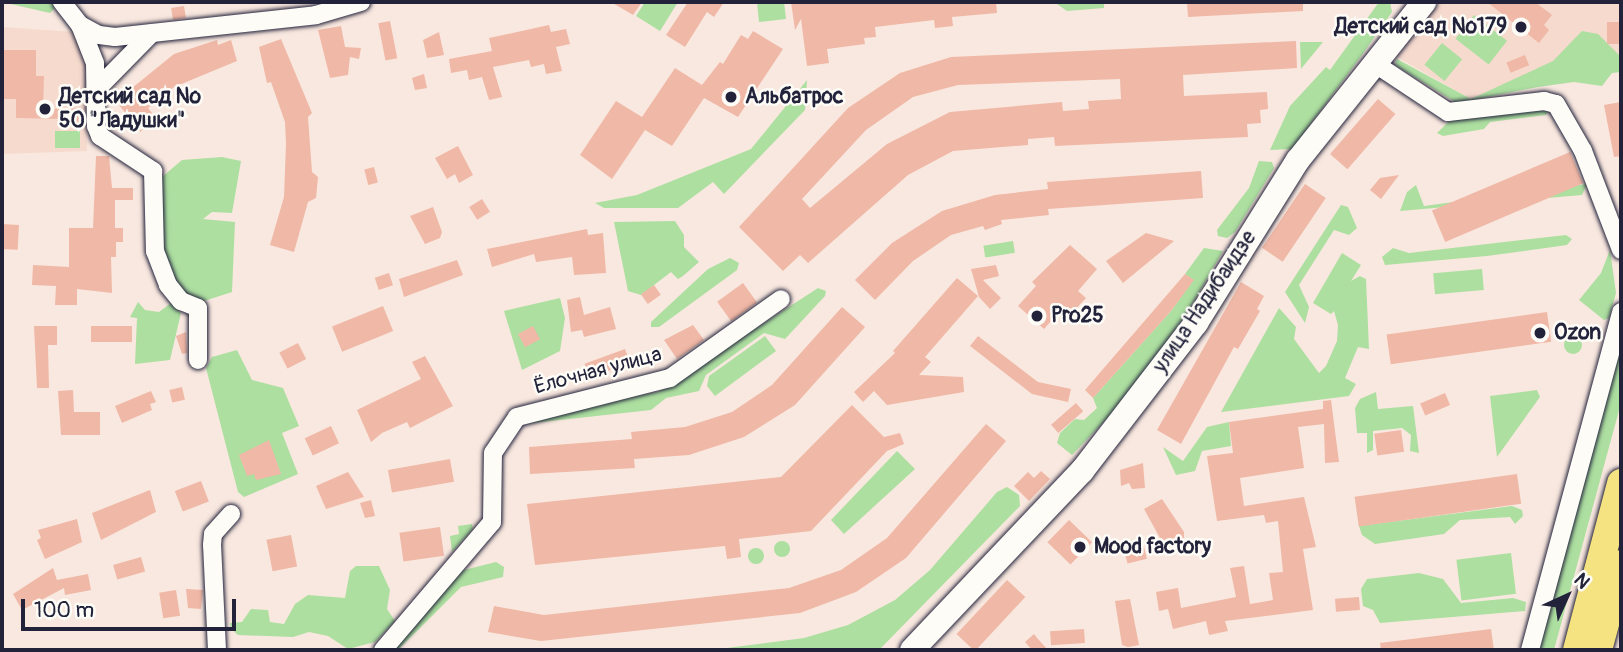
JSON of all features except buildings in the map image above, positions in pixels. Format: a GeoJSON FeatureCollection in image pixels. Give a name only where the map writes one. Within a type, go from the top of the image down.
{"type":"FeatureCollection","features":[{"type":"Feature","properties":{"kind":"highway"},"geometry":{"type":"LineString","coordinates":[[1577,650],[1621,483]]}},
{"type":"Feature","properties":{"kind":"highway"},"geometry":{"type":"LineString","coordinates":[[1598,650],[1621,564]]}},
{"type":"Feature","properties":{"kind":"main road","name":"улица Надибаидзе"},"geometry":{"type":"LineString","coordinates":[[912,650],[1082,471],[1196,323],[1298,160],[1377,65],[1424,2]]}},
{"type":"Feature","properties":{"kind":"street"},"geometry":{"type":"LineString","coordinates":[[62,2],[80,25],[95,63],[100,136],[153,171],[155,251],[168,285],[181,301],[198,308],[198,360]]}},
{"type":"Feature","properties":{"kind":"street"},"geometry":{"type":"LineString","coordinates":[[80,25],[99,35],[152,33],[316,15],[361,2]]}},
{"type":"Feature","properties":{"kind":"street"},"geometry":{"type":"LineString","coordinates":[[95,91],[152,33]]}},
{"type":"Feature","properties":{"kind":"street"},"geometry":{"type":"LineString","coordinates":[[1377,65],[1448,112],[1544,101],[1556,104],[1583,151],[1621,250]]}},
{"type":"Feature","properties":{"kind":"street","name":"Ёлочная улица"},"geometry":{"type":"LineString","coordinates":[[383,650],[492,522],[493,453],[517,417],[670,378],[781,299]]}},
{"type":"Feature","properties":{"kind":"street"},"geometry":{"type":"LineString","coordinates":[[1530,650],[1621,313]]}},
{"type":"Feature","properties":{"kind":"street"},"geometry":{"type":"LineString","coordinates":[[217,650],[213,534],[232,514]]}},
{"type":"Feature","properties":{"kind":"shaded area","name":"Детский сад №179"},"geometry":{"type":"Polygon","coordinates":[[[1440,2],[1621,2],[1621,54],[1595,53],[1550,64],[1471,99],[1397,57],[1440,2]]]}},
{"type":"Feature","properties":{"kind":"shaded area","name":"Детский сад № 50 \"Ладушки\""},"geometry":{"type":"Polygon","coordinates":[[[2,27],[74,32],[88,68],[87,151],[2,154],[2,27]]]}},
{"type":"Feature","properties":{"kind":"green space"},"geometry":{"type":"Polygon","coordinates":[[[2,2],[53,2],[55,8],[50,13],[2,2]]]}},
{"type":"Feature","properties":{"kind":"green space"},"geometry":{"type":"Polygon","coordinates":[[[645,2],[678,2],[660,31],[636,16],[645,2]]]}},
{"type":"Feature","properties":{"kind":"green space"},"geometry":{"type":"Polygon","coordinates":[[[757,2],[784,2],[786,19],[759,22],[757,2]]]}},
{"type":"Feature","properties":{"kind":"green space"},"geometry":{"type":"Polygon","coordinates":[[[1054,2],[1104,2],[1104,8],[1067,11],[1054,2]]]}},
{"type":"Feature","properties":{"kind":"green space"},"geometry":{"type":"Polygon","coordinates":[[[1379,2],[1390,2],[1392,12],[1362,55],[1292,149],[1270,150],[1290,106],[1326,67],[1330,70],[1379,2]]]}},
{"type":"Feature","properties":{"kind":"green space"},"geometry":{"type":"Polygon","coordinates":[[[1474,15],[1507,41],[1489,64],[1456,39],[1474,15]]]}},
{"type":"Feature","properties":{"kind":"green space"},"geometry":{"type":"Polygon","coordinates":[[[1582,31],[1598,34],[1621,57],[1621,72],[1612,73],[1602,86],[1574,82],[1457,103],[1395,65],[1397,59],[1471,99],[1553,61],[1582,31]]]}},
{"type":"Feature","properties":{"kind":"green space"},"geometry":{"type":"Polygon","coordinates":[[[1300,42],[1323,42],[1301,69],[1300,42]]]}},
{"type":"Feature","properties":{"kind":"green space"},"geometry":{"type":"Polygon","coordinates":[[[1442,43],[1462,59],[1445,81],[1424,65],[1442,43]]]}},
{"type":"Feature","properties":{"kind":"green space"},"geometry":{"type":"Polygon","coordinates":[[[807,80],[805,110],[724,194],[713,182],[678,208],[604,208],[595,203],[637,195],[751,149],[807,80]]]}},
{"type":"Feature","properties":{"kind":"green space"},"geometry":{"type":"Polygon","coordinates":[[[1544,108],[1549,110],[1546,115],[1490,122],[1484,129],[1443,136],[1437,133],[1450,120],[1544,108]]]}},
{"type":"Feature","properties":{"kind":"green space"},"geometry":{"type":"Polygon","coordinates":[[[55,131],[80,131],[80,148],[55,148],[55,131]]]}},
{"type":"Feature","properties":{"kind":"green space"},"geometry":{"type":"Polygon","coordinates":[[[222,157],[241,161],[232,213],[212,212],[203,219],[235,222],[232,292],[201,302],[190,298],[174,282],[161,247],[162,177],[182,160],[222,157]]]}},
{"type":"Feature","properties":{"kind":"green space"},"geometry":{"type":"Polygon","coordinates":[[[1259,161],[1272,162],[1274,168],[1235,232],[1227,238],[1218,236],[1217,230],[1249,188],[1259,161]]]}},
{"type":"Feature","properties":{"kind":"green space"},"geometry":{"type":"Polygon","coordinates":[[[1587,184],[1582,195],[1400,211],[1407,192],[1416,185],[1424,206],[1587,184]]]}},
{"type":"Feature","properties":{"kind":"green space"},"geometry":{"type":"Polygon","coordinates":[[[1341,205],[1348,207],[1357,228],[1349,235],[1334,230],[1299,285],[1309,307],[1305,323],[1285,292],[1341,205]]]}},
{"type":"Feature","properties":{"kind":"green space"},"geometry":{"type":"Polygon","coordinates":[[[675,221],[684,235],[684,247],[699,262],[678,279],[671,272],[641,295],[628,291],[614,222],[675,221]]]}},
{"type":"Feature","properties":{"kind":"green space"},"geometry":{"type":"Polygon","coordinates":[[[1566,235],[1572,239],[1567,245],[1487,256],[1385,265],[1382,257],[1393,248],[1409,253],[1566,235]]]}},
{"type":"Feature","properties":{"kind":"green space"},"geometry":{"type":"Polygon","coordinates":[[[1013,241],[1015,253],[985,258],[983,246],[1013,241]]]}},
{"type":"Feature","properties":{"kind":"green space"},"geometry":{"type":"Polygon","coordinates":[[[1204,248],[1223,251],[1186,315],[1122,403],[1072,455],[1057,443],[1060,433],[1075,419],[1084,420],[1097,408],[1093,398],[1171,311],[1193,280],[1185,274],[1204,248]]]}},
{"type":"Feature","properties":{"kind":"green space"},"geometry":{"type":"Polygon","coordinates":[[[1610,250],[1616,293],[1609,318],[1604,320],[1579,300],[1601,273],[1610,250]]]}},
{"type":"Feature","properties":{"kind":"green space"},"geometry":{"type":"Polygon","coordinates":[[[1342,253],[1361,265],[1351,281],[1360,276],[1366,279],[1369,349],[1358,347],[1345,378],[1356,384],[1349,396],[1221,412],[1279,308],[1296,327],[1294,339],[1319,373],[1326,366],[1337,341],[1338,325],[1334,311],[1331,314],[1313,303],[1342,253]]]}},
{"type":"Feature","properties":{"kind":"green space"},"geometry":{"type":"Polygon","coordinates":[[[730,258],[739,263],[737,270],[659,327],[651,327],[651,322],[708,269],[730,258]]]}},
{"type":"Feature","properties":{"kind":"green space"},"geometry":{"type":"Polygon","coordinates":[[[1482,269],[1484,290],[1435,294],[1433,273],[1482,269]]]}},
{"type":"Feature","properties":{"kind":"green space"},"geometry":{"type":"Polygon","coordinates":[[[818,288],[826,291],[825,296],[785,339],[764,333],[706,375],[699,391],[666,398],[651,410],[524,424],[606,400],[658,392],[818,288]]]}},
{"type":"Feature","properties":{"kind":"green space"},"geometry":{"type":"Polygon","coordinates":[[[560,298],[565,318],[560,351],[522,370],[504,311],[560,298]]]}},
{"type":"Feature","properties":{"kind":"green space"},"geometry":{"type":"Polygon","coordinates":[[[138,302],[145,310],[159,312],[171,303],[181,313],[170,360],[135,364],[137,318],[130,317],[138,302]]]}},
{"type":"Feature","properties":{"kind":"green space"},"geometry":{"type":"Polygon","coordinates":[[[765,336],[776,351],[715,396],[707,386],[709,376],[765,336]]]}},
{"type":"Feature","properties":{"kind":"green space"},"geometry":{"type":"Polygon","coordinates":[[[1573,336],[1579,339],[1582,345],[1579,351],[1573,354],[1567,351],[1564,345],[1567,339],[1573,336]]]}},
{"type":"Feature","properties":{"kind":"green space"},"geometry":{"type":"Polygon","coordinates":[[[1621,337],[1621,403],[1554,650],[1538,650],[1621,337]]]}},
{"type":"Feature","properties":{"kind":"green space"},"geometry":{"type":"Polygon","coordinates":[[[237,350],[252,380],[283,388],[299,426],[282,433],[298,474],[244,497],[238,492],[206,368],[212,357],[237,350]]]}},
{"type":"Feature","properties":{"kind":"green space"},"geometry":{"type":"Polygon","coordinates":[[[1537,390],[1540,397],[1497,457],[1490,396],[1537,390]]]}},
{"type":"Feature","properties":{"kind":"green space"},"geometry":{"type":"Polygon","coordinates":[[[1376,392],[1378,409],[1413,406],[1419,453],[1410,451],[1411,435],[1402,428],[1373,431],[1373,450],[1367,453],[1367,433],[1357,433],[1355,408],[1360,399],[1376,392]]]}},
{"type":"Feature","properties":{"kind":"green space"},"geometry":{"type":"Polygon","coordinates":[[[1229,422],[1231,446],[1202,451],[1195,471],[1176,475],[1163,447],[1183,461],[1207,427],[1229,422]]]}},
{"type":"Feature","properties":{"kind":"green space"},"geometry":{"type":"Polygon","coordinates":[[[897,451],[915,469],[844,534],[831,520],[897,451]]]}},
{"type":"Feature","properties":{"kind":"green space"},"geometry":{"type":"Polygon","coordinates":[[[1007,487],[1019,495],[1020,506],[879,650],[711,650],[804,638],[848,625],[895,600],[930,570],[997,492],[1007,487]]]}},
{"type":"Feature","properties":{"kind":"green space"},"geometry":{"type":"Polygon","coordinates":[[[1512,506],[1522,510],[1523,516],[1515,524],[1510,517],[1460,520],[1444,534],[1375,544],[1362,535],[1359,526],[1512,506]]]}},
{"type":"Feature","properties":{"kind":"green space"},"geometry":{"type":"Polygon","coordinates":[[[472,524],[473,529],[452,552],[450,536],[459,534],[458,526],[472,524]]]}},
{"type":"Feature","properties":{"kind":"green space"},"geometry":{"type":"Polygon","coordinates":[[[782,541],[788,543],[788,555],[782,557],[776,555],[774,549],[776,543],[782,541]]]}},
{"type":"Feature","properties":{"kind":"green space"},"geometry":{"type":"Polygon","coordinates":[[[756,548],[762,550],[762,562],[756,564],[750,562],[748,556],[750,550],[756,548]]]}},
{"type":"Feature","properties":{"kind":"green space"},"geometry":{"type":"Polygon","coordinates":[[[1511,553],[1516,594],[1461,600],[1456,560],[1511,553]]]}},
{"type":"Feature","properties":{"kind":"green space"},"geometry":{"type":"Polygon","coordinates":[[[496,562],[504,567],[503,577],[461,587],[398,650],[387,650],[456,572],[496,562]]]}},
{"type":"Feature","properties":{"kind":"green space"},"geometry":{"type":"Polygon","coordinates":[[[356,566],[379,566],[390,590],[387,609],[395,621],[375,642],[348,649],[328,636],[309,632],[293,637],[238,635],[231,629],[230,623],[242,622],[251,609],[268,610],[270,622],[284,624],[295,604],[308,595],[345,598],[350,571],[356,566]]]}},
{"type":"Feature","properties":{"kind":"green space"},"geometry":{"type":"Polygon","coordinates":[[[1419,573],[1443,579],[1461,603],[1513,598],[1526,602],[1525,611],[1380,623],[1373,610],[1363,606],[1361,589],[1367,579],[1419,573]]]}},
{"type":"Feature","properties":{"kind":"place","name":"Детский сад №179"},"geometry":{"type":"Point","coordinates":[1521,27]}},
{"type":"Feature","properties":{"kind":"place","name":"Альбатрос"},"geometry":{"type":"Point","coordinates":[731,97]}},
{"type":"Feature","properties":{"kind":"place","name":"Детский сад № 50 \"Ладушки\""},"geometry":{"type":"Point","coordinates":[45,109]}},
{"type":"Feature","properties":{"kind":"place","name":"Pro25"},"geometry":{"type":"Point","coordinates":[1037,316]}},
{"type":"Feature","properties":{"kind":"place","name":"Ozon"},"geometry":{"type":"Point","coordinates":[1540,333]}},
{"type":"Feature","properties":{"kind":"place","name":"Mood factory"},"geometry":{"type":"Point","coordinates":[1080,547]}}]}
